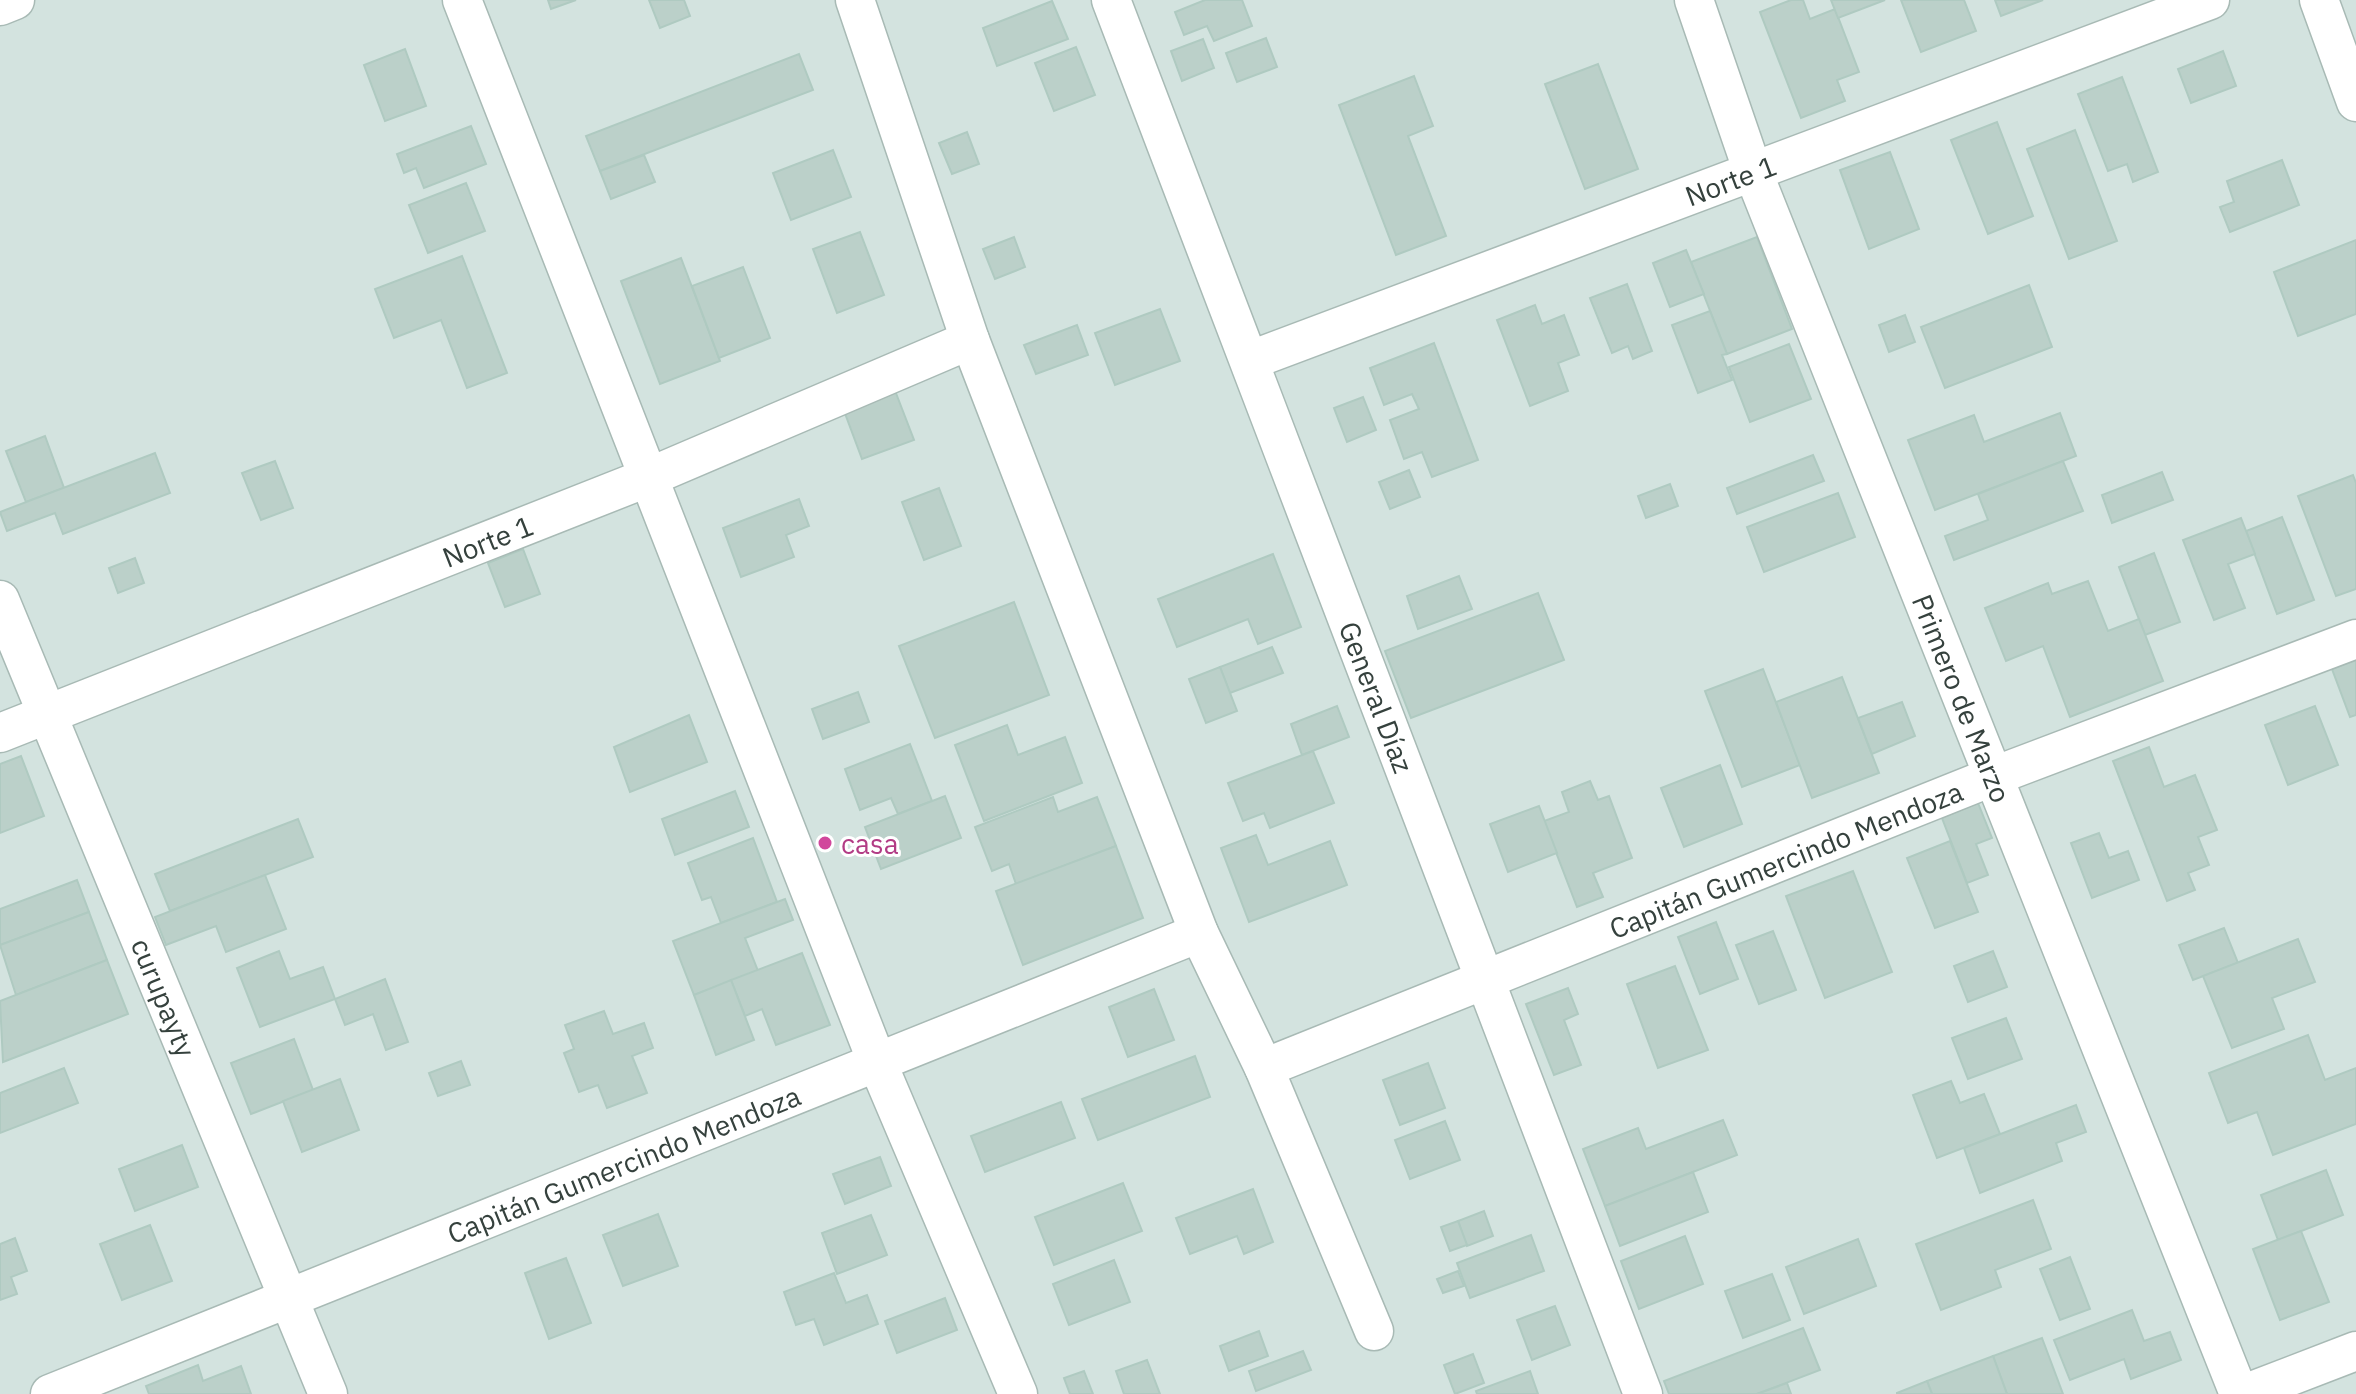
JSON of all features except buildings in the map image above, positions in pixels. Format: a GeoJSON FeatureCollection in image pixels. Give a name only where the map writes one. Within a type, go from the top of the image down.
{"type":"FeatureCollection","features":[{"type":"Feature","properties":{"kind":"street"},"geometry":{"type":"LineString","coordinates":[[0,6],[15,0]]}},
{"type":"Feature","properties":{"kind":"street"},"geometry":{"type":"LineString","coordinates":[[462,0],[877,1062],[1018,1394]]}},
{"type":"Feature","properties":{"kind":"street"},"geometry":{"type":"LineString","coordinates":[[855,0],[970,340],[1199,933],[1264,1068],[1374,1331]]}},
{"type":"Feature","properties":{"kind":"street","name":"General Díaz"},"geometry":{"type":"LineString","coordinates":[[1111,0],[1251,360],[1643,1394]]}},
{"type":"Feature","properties":{"kind":"street","name":"Primero de Marzo"},"geometry":{"type":"LineString","coordinates":[[1694,0],[1753,172],[2242,1394]]}},
{"type":"Feature","properties":{"kind":"street","name":"Norte 1"},"geometry":{"type":"LineString","coordinates":[[1251,360],[2210,0]]}},
{"type":"Feature","properties":{"kind":"street"},"geometry":{"type":"LineString","coordinates":[[2319,0],[2356,102]]}},
{"type":"Feature","properties":{"kind":"street","name":"Norte 1"},"geometry":{"type":"LineString","coordinates":[[0,733],[649,477],[970,340]]}},
{"type":"Feature","properties":{"kind":"street","name":"curupayty"},"geometry":{"type":"LineString","coordinates":[[0,600],[328,1394]]}},
{"type":"Feature","properties":{"kind":"street","name":"Capitán Gumercindo Mendoza"},"geometry":{"type":"LineString","coordinates":[[1264,1068],[1994,776],[2356,639]]}},
{"type":"Feature","properties":{"kind":"street","name":"Capitán Gumercindo Mendoza"},"geometry":{"type":"LineString","coordinates":[[50,1394],[1199,933]]}},
{"type":"Feature","properties":{"kind":"street"},"geometry":{"type":"LineString","coordinates":[[2242,1394],[2356,1351]]}},
{"type":"Feature","properties":{"kind":"shaded area"},"geometry":{"type":"Polygon","coordinates":[[[0,0],[2356,0],[2356,1394],[0,1394],[0,0]]]}},
{"type":"Feature","properties":{"kind":"place","name":"casa"},"geometry":{"type":"Point","coordinates":[825,843]}}]}
